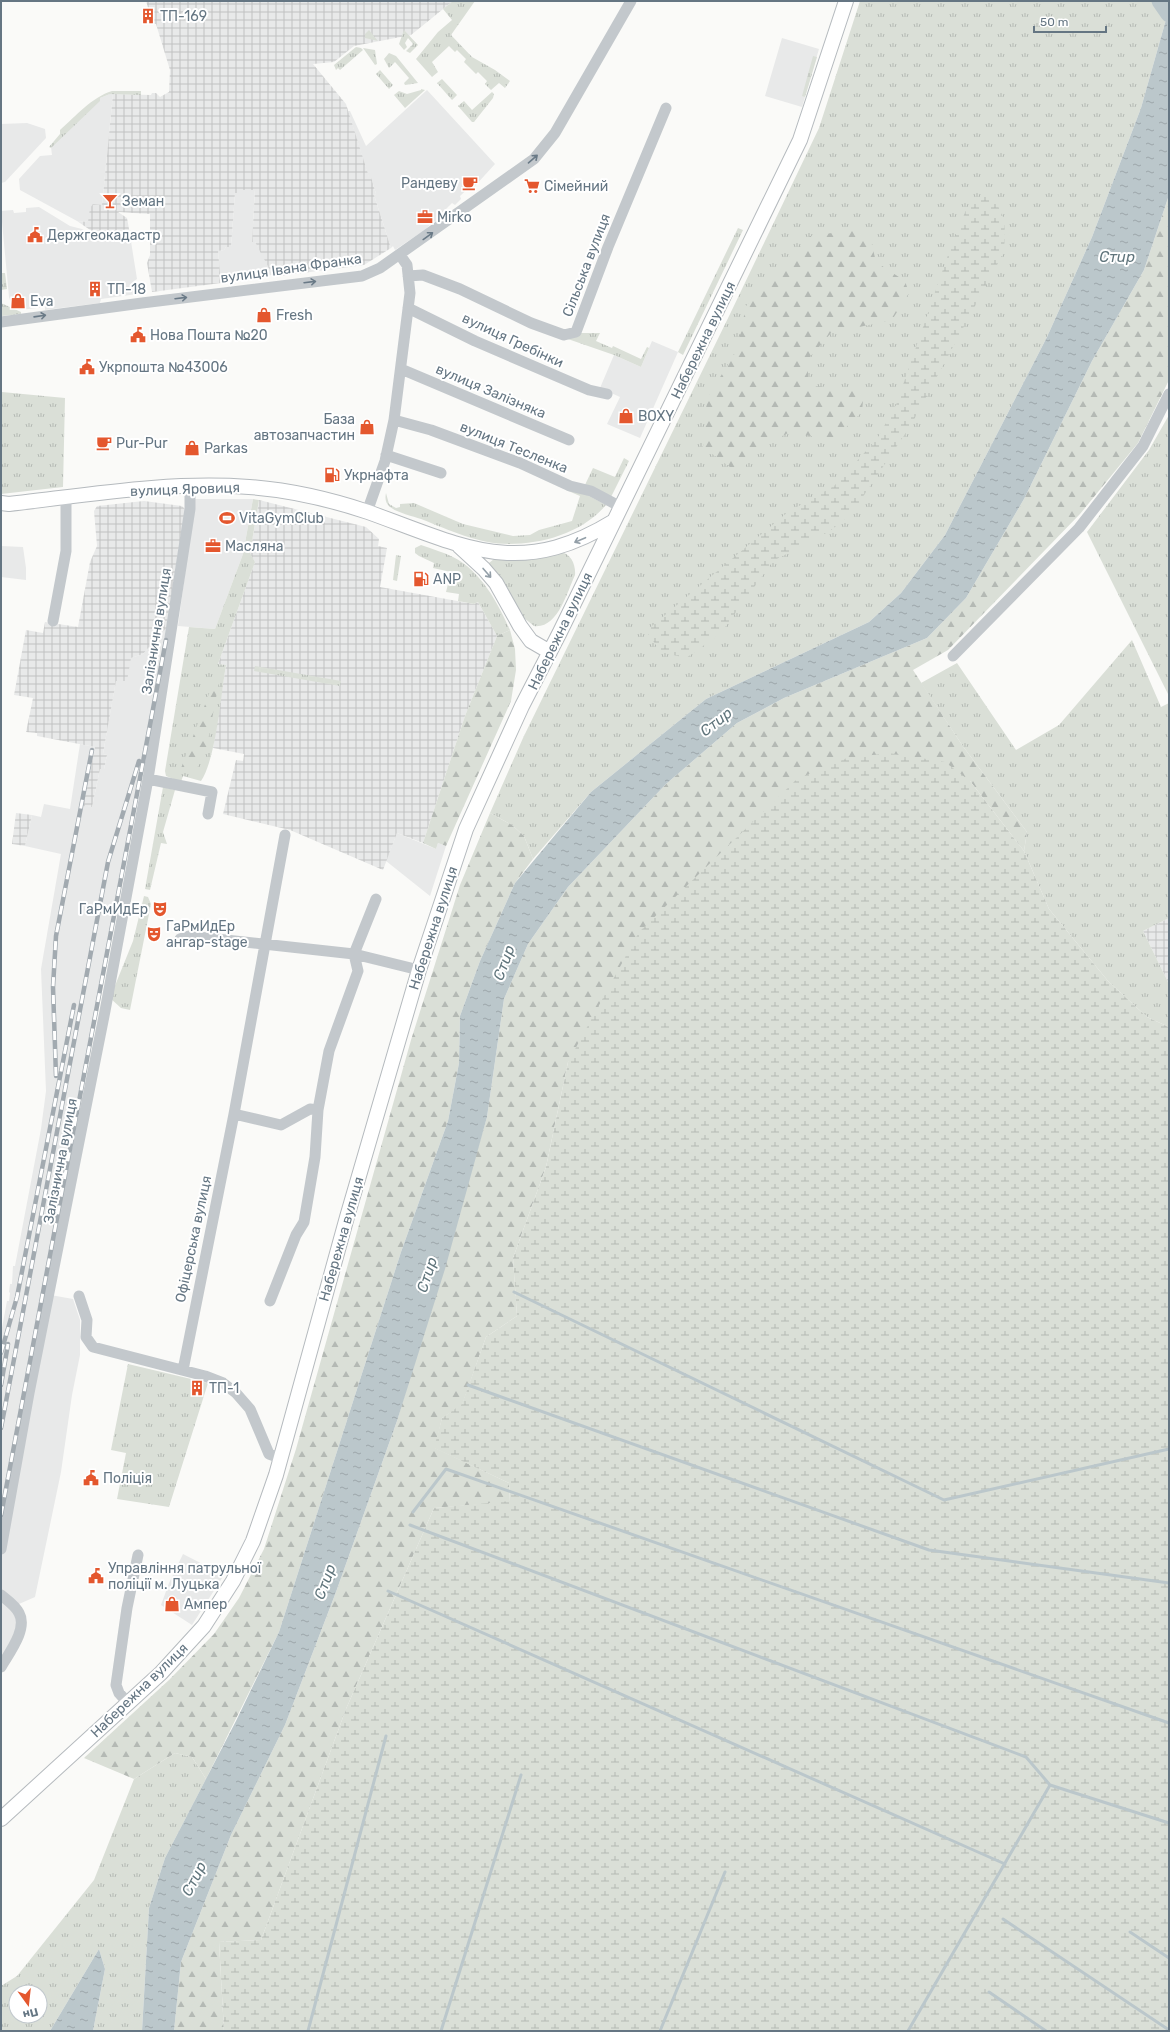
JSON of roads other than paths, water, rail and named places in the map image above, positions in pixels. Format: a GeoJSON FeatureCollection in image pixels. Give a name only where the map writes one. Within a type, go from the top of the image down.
{"type":"FeatureCollection","features":[{"type":"Feature","properties":{"kind":"main road","name":"Набережна вулиця"},"geometry":{"type":"LineString","coordinates":[[1,1819],[161,1672],[204,1626],[232,1581],[252,1541],[280,1458],[346,1217],[419,970],[466,829],[522,706],[550,652],[800,140],[846,1]]}},
{"type":"Feature","properties":{"kind":"main road","name":"вулиця Яровиця"},"geometry":{"type":"LineString","coordinates":[[4,505],[190,486],[248,487],[279,490],[318,497],[367,512],[459,546],[504,554],[540,552],[579,540],[614,521]]}},
{"type":"Feature","properties":{"kind":"main road","name":"вулиця Яровиця"},"geometry":{"type":"LineString","coordinates":[[459,546],[484,569],[496,583],[520,626],[531,641],[550,652]]}},
{"type":"Feature","properties":{"kind":"street","name":"вулиця Івана Франка"},"geometry":{"type":"LineString","coordinates":[[1,322],[362,276],[380,268],[534,159],[555,133],[631,1]]}},
{"type":"Feature","properties":{"kind":"street","name":"Сільська вулиця"},"geometry":{"type":"LineString","coordinates":[[408,276],[423,275],[460,289],[531,323],[564,335],[576,332],[608,247],[666,108]]}},
{"type":"Feature","properties":{"kind":"street"},"geometry":{"type":"LineString","coordinates":[[367,512],[386,455],[394,420],[401,368],[410,292],[407,265],[400,255]]}},
{"type":"Feature","properties":{"kind":"street","name":"вулиця Гребінки"},"geometry":{"type":"LineString","coordinates":[[408,308],[475,341],[582,387],[608,394]]}},
{"type":"Feature","properties":{"kind":"street","name":"вулиця Залізняка"},"geometry":{"type":"LineString","coordinates":[[401,368],[569,440]]}},
{"type":"Feature","properties":{"kind":"street"},"geometry":{"type":"LineString","coordinates":[[953,656],[1079,528],[1143,446],[1169,394]]}},
{"type":"Feature","properties":{"kind":"street","name":"вулиця Тесленка"},"geometry":{"type":"LineString","coordinates":[[394,420],[431,430],[520,463],[570,486],[591,491],[621,507]]}},
{"type":"Feature","properties":{"kind":"street"},"geometry":{"type":"LineString","coordinates":[[386,455],[441,473]]}},
{"type":"Feature","properties":{"kind":"street","name":"Залізнична вулиця"},"geometry":{"type":"LineString","coordinates":[[1,1549],[29,1393],[105,1011],[148,779],[190,510],[190,486]]}},
{"type":"Feature","properties":{"kind":"street"},"geometry":{"type":"LineString","coordinates":[[53,620],[66,551],[66,498]]}},
{"type":"Feature","properties":{"kind":"street"},"geometry":{"type":"LineString","coordinates":[[148,779],[212,792],[208,814]]}},
{"type":"Feature","properties":{"kind":"street","name":"Офіцерська вулиця"},"geometry":{"type":"LineString","coordinates":[[184,1370],[234,1114],[285,835]]}},
{"type":"Feature","properties":{"kind":"street"},"geometry":{"type":"LineString","coordinates":[[270,1301],[296,1235],[304,1222],[315,1157],[318,1110],[329,1051],[358,971],[354,954],[376,899]]}},
{"type":"Feature","properties":{"kind":"street"},"geometry":{"type":"LineString","coordinates":[[180,938],[189,936],[354,954],[419,970]]}},
{"type":"Feature","properties":{"kind":"street"},"geometry":{"type":"LineString","coordinates":[[234,1114],[281,1125],[310,1109],[318,1110]]}},
{"type":"Feature","properties":{"kind":"street"},"geometry":{"type":"LineString","coordinates":[[79,1296],[87,1320],[86,1338],[93,1347],[184,1370],[217,1381],[236,1393],[250,1409],[269,1454],[280,1458]]}},
{"type":"Feature","properties":{"kind":"street"},"geometry":{"type":"LineString","coordinates":[[128,1703],[119,1693],[116,1685],[127,1608],[138,1555]]}},
{"type":"Feature","properties":{"kind":"street"},"geometry":{"type":"LineString","coordinates":[[1,1595],[16,1608],[22,1622],[20,1631],[1,1667]]}},
{"type":"Feature","properties":{"kind":"water","name":"Стир"},"geometry":{"type":"Polygon","coordinates":[[[1169,9],[1169,195],[1144,270],[1092,361],[1024,499],[966,598],[927,638],[784,698],[737,723],[666,784],[568,887],[528,944],[504,999],[487,1117],[445,1269],[397,1421],[336,1592],[285,1725],[231,1835],[181,1962],[174,2031],[142,2031],[149,1908],[165,1858],[236,1721],[279,1632],[401,1252],[448,1121],[459,1063],[460,1016],[480,961],[515,883],[591,792],[706,699],[869,622],[901,593],[945,535],[1047,337],[1092,237],[1141,108],[1169,9]]]}},
{"type":"Feature","properties":{"kind":"water"},"geometry":{"type":"Polygon","coordinates":[[[99,1949],[105,1969],[93,2031],[50,2031],[99,1949]]]}},
{"type":"Feature","properties":{"kind":"waterway"},"geometry":{"type":"LineString","coordinates":[[1160,1],[1169,14]]}},
{"type":"Feature","properties":{"kind":"waterway"},"geometry":{"type":"LineString","coordinates":[[514,1292],[944,1500],[1169,1449]]}},
{"type":"Feature","properties":{"kind":"waterway"},"geometry":{"type":"LineString","coordinates":[[468,1385],[929,1550],[1169,1583]]}},
{"type":"Feature","properties":{"kind":"waterway"},"geometry":{"type":"LineString","coordinates":[[413,1512],[446,1469],[1169,1723]]}},
{"type":"Feature","properties":{"kind":"waterway"},"geometry":{"type":"LineString","coordinates":[[410,1525],[1026,1757],[1050,1785]]}},
{"type":"Feature","properties":{"kind":"waterway"},"geometry":{"type":"LineString","coordinates":[[388,1591],[1005,1864]]}},
{"type":"Feature","properties":{"kind":"waterway"},"geometry":{"type":"LineString","coordinates":[[308,2031],[386,1736]]}},
{"type":"Feature","properties":{"kind":"waterway"},"geometry":{"type":"LineString","coordinates":[[441,2031],[521,1775]]}},
{"type":"Feature","properties":{"kind":"waterway"},"geometry":{"type":"LineString","coordinates":[[908,2031],[1050,1785],[1169,1823]]}},
{"type":"Feature","properties":{"kind":"waterway"},"geometry":{"type":"LineString","coordinates":[[660,2031],[725,1872]]}},
{"type":"Feature","properties":{"kind":"waterway"},"geometry":{"type":"LineString","coordinates":[[1003,1919],[1169,2030]]}},
{"type":"Feature","properties":{"kind":"waterway"},"geometry":{"type":"LineString","coordinates":[[1130,1932],[1169,1958]]}},
{"type":"Feature","properties":{"kind":"waterway"},"geometry":{"type":"LineString","coordinates":[[989,1992],[1046,2031]]}},
{"type":"Feature","properties":{"kind":"railway"},"geometry":{"type":"LineString","coordinates":[[1,1515],[166,640]]}},
{"type":"Feature","properties":{"kind":"railway"},"geometry":{"type":"LineString","coordinates":[[56,1076],[53,987],[56,936],[92,750]]}},
{"type":"Feature","properties":{"kind":"railway"},"geometry":{"type":"LineString","coordinates":[[1,1428],[108,862],[139,761]]}},
{"type":"Feature","properties":{"kind":"railway"},"geometry":{"type":"LineString","coordinates":[[1,1353],[17,1297],[74,1005]]}},
{"type":"Feature","properties":{"kind":"railway"},"geometry":{"type":"LineString","coordinates":[[1,1385],[8,1344]]}},
{"type":"Feature","properties":{"kind":"place","name":"ТП-169"},"geometry":{"type":"Point","coordinates":[148,16]}},
{"type":"Feature","properties":{"kind":"place","name":"Рандеву"},"geometry":{"type":"Point","coordinates":[470,183]}},
{"type":"Feature","properties":{"kind":"place","name":"Сімейний"},"geometry":{"type":"Point","coordinates":[532,186]}},
{"type":"Feature","properties":{"kind":"place","name":"Земан"},"geometry":{"type":"Point","coordinates":[110,201]}},
{"type":"Feature","properties":{"kind":"place","name":"Mirko"},"geometry":{"type":"Point","coordinates":[425,217]}},
{"type":"Feature","properties":{"kind":"place","name":"Держгеокадастр"},"geometry":{"type":"Point","coordinates":[35,235]}},
{"type":"Feature","properties":{"kind":"place","name":"ТП-18"},"geometry":{"type":"Point","coordinates":[95,289]}},
{"type":"Feature","properties":{"kind":"place","name":"Eva"},"geometry":{"type":"Point","coordinates":[18,301]}},
{"type":"Feature","properties":{"kind":"place","name":"Fresh"},"geometry":{"type":"Point","coordinates":[264,315]}},
{"type":"Feature","properties":{"kind":"place","name":"Нова Пошта №20"},"geometry":{"type":"Point","coordinates":[138,335]}},
{"type":"Feature","properties":{"kind":"place","name":"Укрпошта №43006"},"geometry":{"type":"Point","coordinates":[87,367]}},
{"type":"Feature","properties":{"kind":"place","name":"BOXY"},"geometry":{"type":"Point","coordinates":[626,416]}},
{"type":"Feature","properties":{"kind":"place","name":"База автозапчастин"},"geometry":{"type":"Point","coordinates":[367,427]}},
{"type":"Feature","properties":{"kind":"place","name":"Pur-Pur"},"geometry":{"type":"Point","coordinates":[104,443]}},
{"type":"Feature","properties":{"kind":"place","name":"Parkas"},"geometry":{"type":"Point","coordinates":[192,448]}},
{"type":"Feature","properties":{"kind":"place","name":"Укрнафта"},"geometry":{"type":"Point","coordinates":[332,475]}},
{"type":"Feature","properties":{"kind":"place","name":"VitaGymClub"},"geometry":{"type":"Point","coordinates":[227,518]}},
{"type":"Feature","properties":{"kind":"place","name":"Масляна"},"geometry":{"type":"Point","coordinates":[213,546]}},
{"type":"Feature","properties":{"kind":"place","name":"ANP"},"geometry":{"type":"Point","coordinates":[421,579]}},
{"type":"Feature","properties":{"kind":"place","name":"ГаРмИдЕр"},"geometry":{"type":"Point","coordinates":[160,909]}},
{"type":"Feature","properties":{"kind":"place","name":"ГаРмИдЕр ангар-stage"},"geometry":{"type":"Point","coordinates":[154,934]}},
{"type":"Feature","properties":{"kind":"place","name":"ТП-1"},"geometry":{"type":"Point","coordinates":[197,1388]}},
{"type":"Feature","properties":{"kind":"place","name":"Поліція"},"geometry":{"type":"Point","coordinates":[91,1478]}},
{"type":"Feature","properties":{"kind":"place","name":"Управління патрульної поліції м. Луцька"},"geometry":{"type":"Point","coordinates":[96,1576]}},
{"type":"Feature","properties":{"kind":"place","name":"Ампер"},"geometry":{"type":"Point","coordinates":[172,1604]}}]}
